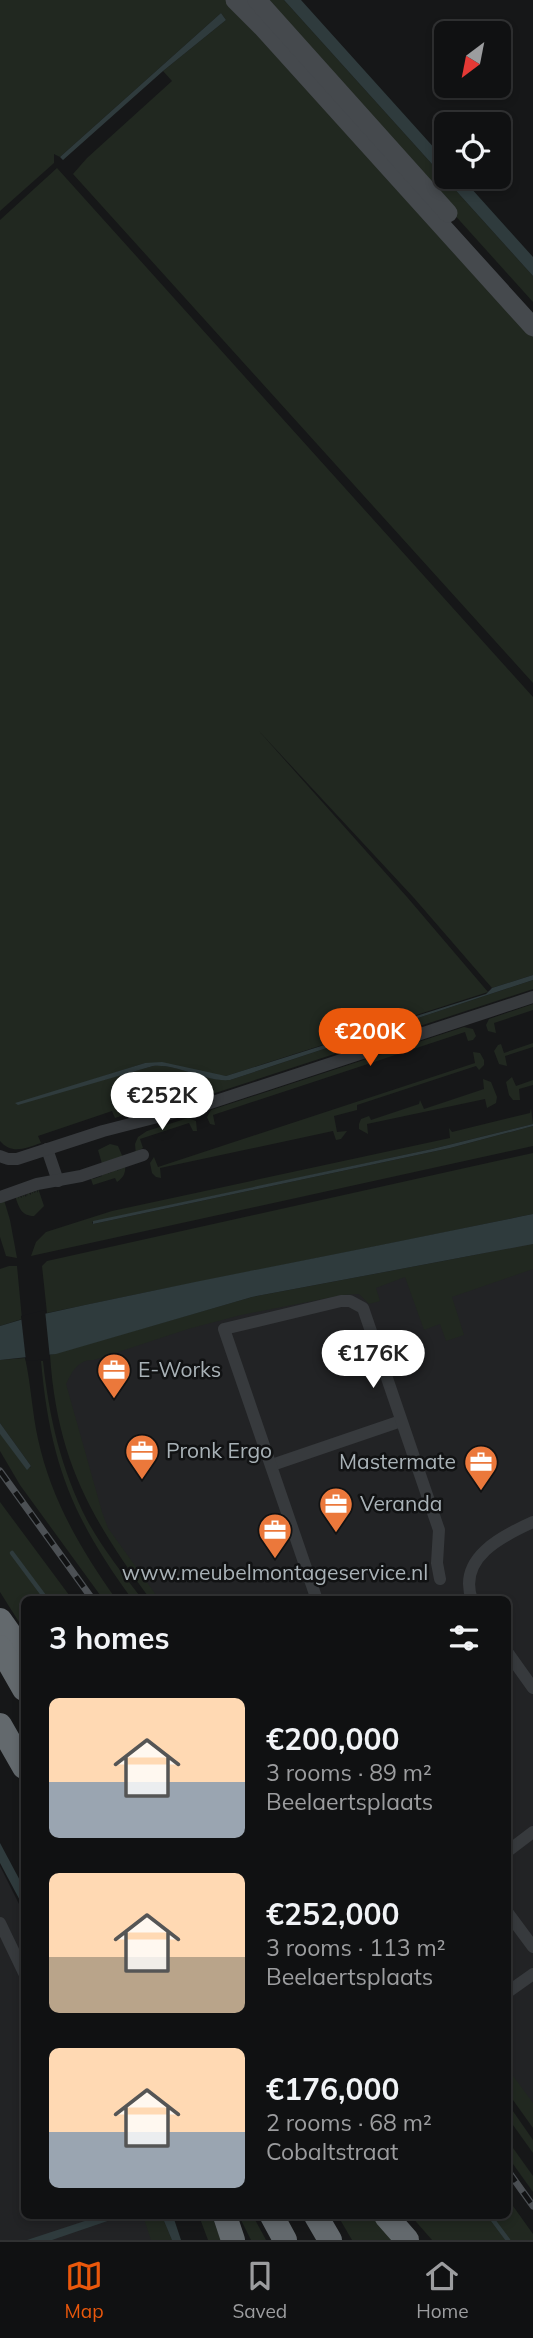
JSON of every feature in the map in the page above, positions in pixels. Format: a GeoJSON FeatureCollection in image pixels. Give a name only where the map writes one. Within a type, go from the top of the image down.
{"type":"FeatureCollection","features":[{"type":"Feature","properties":{"kind":"highway"},"geometry":{"type":"LineString","coordinates":[[0,1620],[21,1650]]}},
{"type":"Feature","properties":{"kind":"highway"},"geometry":{"type":"LineString","coordinates":[[0,1647],[21,1684]]}},
{"type":"Feature","properties":{"kind":"highway"},"geometry":{"type":"LineString","coordinates":[[0,1725],[21,1762]]}},
{"type":"Feature","properties":{"kind":"highway"},"geometry":{"type":"LineString","coordinates":[[226,2219],[233,2240]]}},
{"type":"Feature","properties":{"kind":"highway"},"geometry":{"type":"LineString","coordinates":[[274,2219],[285,2240]]}},
{"type":"Feature","properties":{"kind":"highway"},"geometry":{"type":"LineString","coordinates":[[318,2219],[330,2240]]}},
{"type":"Feature","properties":{"kind":"highway"},"geometry":{"type":"LineString","coordinates":[[389,2219],[407,2240]]}},
{"type":"Feature","properties":{"kind":"street"},"geometry":{"type":"LineString","coordinates":[[235,0],[533,327]]}},
{"type":"Feature","properties":{"kind":"street"},"geometry":{"type":"LineString","coordinates":[[257,0],[533,307]]}},
{"type":"Feature","properties":{"kind":"street"},"geometry":{"type":"LineString","coordinates":[[0,1156],[12,1160],[103,1131],[204,1105],[533,997]]}},
{"type":"Feature","properties":{"kind":"street"},"geometry":{"type":"LineString","coordinates":[[47,1149],[58,1181]]}},
{"type":"Feature","properties":{"kind":"street"},"geometry":{"type":"LineString","coordinates":[[0,1197],[37,1184],[81,1177],[143,1155]]}},
{"type":"Feature","properties":{"kind":"street"},"geometry":{"type":"LineString","coordinates":[[316,1596],[224,1329],[341,1301],[357,1303],[363,1308],[439,1530],[437,1563],[440,1578]]}},
{"type":"Feature","properties":{"kind":"street"},"geometry":{"type":"LineString","coordinates":[[272,1465],[401,1420]]}},
{"type":"Feature","properties":{"kind":"street"},"geometry":{"type":"LineString","coordinates":[[471,1596],[467,1580],[471,1567],[480,1555],[503,1537],[533,1522]]}},
{"type":"Feature","properties":{"kind":"street"},"geometry":{"type":"LineString","coordinates":[[511,1657],[533,1688]]}},
{"type":"Feature","properties":{"kind":"street"},"geometry":{"type":"LineString","coordinates":[[511,1849],[533,1832]]}},
{"type":"Feature","properties":{"kind":"street"},"geometry":{"type":"LineString","coordinates":[[511,1917],[533,1947]]}},
{"type":"Feature","properties":{"kind":"street"},"geometry":{"type":"LineString","coordinates":[[0,1923],[21,1967]]}},
{"type":"Feature","properties":{"kind":"street"},"geometry":{"type":"LineString","coordinates":[[511,1990],[533,1974]]}},
{"type":"Feature","properties":{"kind":"shaded area"},"geometry":{"type":"Polygon","coordinates":[[[0,0],[229,0],[533,336],[533,683],[73,174],[172,81],[163,71],[226,20],[221,13],[60,157],[54,154],[54,163],[0,211],[0,0]]]}},
{"type":"Feature","properties":{"kind":"shaded area"},"geometry":{"type":"Polygon","coordinates":[[[261,0],[284,0],[434,166],[434,189],[455,189],[533,276],[533,302],[261,0]]]}},
{"type":"Feature","properties":{"kind":"shaded area"},"geometry":{"type":"Polygon","coordinates":[[[284,0],[301,0],[434,148],[434,166],[284,0]]]}},
{"type":"Feature","properties":{"kind":"shaded area"},"geometry":{"type":"Polygon","coordinates":[[[221,13],[226,20],[163,71],[63,160],[60,157],[221,13]]]}},
{"type":"Feature","properties":{"kind":"shaded area"},"geometry":{"type":"Polygon","coordinates":[[[57,168],[533,697],[533,975],[492,988],[414,898],[258,730],[488,992],[226,1076],[165,1064],[145,1063],[16,1104],[153,1066],[172,1067],[210,1078],[230,1080],[533,980],[533,989],[206,1096],[161,1103],[115,1118],[112,1111],[38,1136],[41,1143],[14,1149],[0,1141],[0,220],[57,168]]]}},
{"type":"Feature","properties":{"kind":"shaded area"},"geometry":{"type":"Polygon","coordinates":[[[455,189],[472,189],[533,257],[533,276],[455,189]]]}},
{"type":"Feature","properties":{"kind":"shaded area"},"geometry":{"type":"Polygon","coordinates":[[[533,975],[533,980],[230,1080],[153,1066],[18,1105],[15,1103],[145,1063],[162,1062],[226,1076],[486,994],[492,988],[533,975]]]}},
{"type":"Feature","properties":{"kind":"shaded area"},"geometry":{"type":"Polygon","coordinates":[[[533,1004],[533,1010],[494,1023],[496,1033],[488,1031],[486,1025],[489,1019],[533,1004]]]}},
{"type":"Feature","properties":{"kind":"shaded area"},"geometry":{"type":"Polygon","coordinates":[[[464,1027],[473,1029],[476,1036],[473,1040],[468,1041],[465,1032],[213,1115],[215,1125],[210,1124],[207,1117],[211,1110],[464,1027]]]}},
{"type":"Feature","properties":{"kind":"shaded area"},"geometry":{"type":"Polygon","coordinates":[[[533,1043],[533,1047],[505,1056],[507,1066],[499,1064],[494,1051],[498,1045],[501,1044],[504,1053],[533,1043]]]}},
{"type":"Feature","properties":{"kind":"shaded area"},"geometry":{"type":"Polygon","coordinates":[[[473,1052],[480,1053],[484,1060],[484,1065],[479,1070],[476,1066],[357,1105],[357,1110],[334,1116],[337,1132],[347,1131],[341,1139],[336,1140],[333,1131],[160,1168],[161,1178],[152,1173],[150,1163],[154,1157],[158,1167],[475,1063],[473,1052]]]}},
{"type":"Feature","properties":{"kind":"shaded area"},"geometry":{"type":"Polygon","coordinates":[[[512,1077],[516,1086],[533,1080],[533,1085],[519,1089],[520,1100],[513,1100],[509,1095],[506,1082],[512,1077]]]}},
{"type":"Feature","properties":{"kind":"shaded area"},"geometry":{"type":"Polygon","coordinates":[[[483,1079],[491,1082],[497,1097],[496,1103],[487,1108],[485,1099],[367,1124],[368,1134],[359,1129],[361,1119],[369,1116],[371,1120],[419,1104],[420,1100],[424,1109],[484,1089],[483,1079]]]}},
{"type":"Feature","properties":{"kind":"shaded area"},"geometry":{"type":"Polygon","coordinates":[[[531,1108],[533,1124],[432,1149],[92,1222],[93,1224],[450,1148],[533,1126],[533,1146],[31,1256],[36,1242],[46,1232],[112,1211],[450,1138],[449,1128],[452,1132],[530,1113],[531,1108]]]}},
{"type":"Feature","properties":{"kind":"shaded area"},"geometry":{"type":"Polygon","coordinates":[[[188,1118],[196,1121],[197,1131],[193,1131],[189,1123],[140,1139],[143,1148],[137,1151],[136,1156],[135,1144],[138,1137],[147,1131],[188,1118]]]}},
{"type":"Feature","properties":{"kind":"shaded area"},"geometry":{"type":"Polygon","coordinates":[[[533,1124],[450,1148],[93,1224],[93,1221],[432,1149],[533,1124]]]}},
{"type":"Feature","properties":{"kind":"shaded area"},"geometry":{"type":"Polygon","coordinates":[[[110,1144],[118,1146],[124,1160],[103,1167],[98,1150],[110,1144]]]}},
{"type":"Feature","properties":{"kind":"shaded area"},"geometry":{"type":"Polygon","coordinates":[[[533,1153],[533,1214],[47,1313],[42,1266],[47,1261],[533,1153]]]}},
{"type":"Feature","properties":{"kind":"shaded area"},"geometry":{"type":"Polygon","coordinates":[[[121,1165],[123,1169],[122,1165],[125,1166],[125,1171],[117,1182],[115,1178],[93,1185],[90,1176],[93,1179],[102,1176],[102,1172],[104,1175],[105,1171],[106,1174],[106,1170],[109,1174],[108,1170],[111,1173],[112,1168],[113,1172],[113,1168],[116,1171],[115,1167],[118,1171],[121,1165]]]}},
{"type":"Feature","properties":{"kind":"shaded area"},"geometry":{"type":"Polygon","coordinates":[[[38,1188],[44,1206],[34,1216],[26,1214],[21,1210],[15,1196],[22,1198],[23,1193],[26,1197],[27,1192],[28,1196],[28,1192],[31,1195],[31,1191],[33,1194],[32,1190],[35,1193],[36,1189],[38,1193],[38,1188]]]}},
{"type":"Feature","properties":{"kind":"shaded area"},"geometry":{"type":"Polygon","coordinates":[[[4,1200],[17,1258],[6,1256],[0,1237],[0,1201],[4,1200]]]}},
{"type":"Feature","properties":{"kind":"shaded area"},"geometry":{"type":"Polygon","coordinates":[[[533,1214],[533,1244],[252,1297],[56,1354],[0,1360],[0,1326],[30,1317],[533,1214]]]}},
{"type":"Feature","properties":{"kind":"shaded area"},"geometry":{"type":"Polygon","coordinates":[[[533,1242],[533,2117],[511,2086],[511,1596],[152,1596],[104,1525],[54,1359],[294,1296],[533,1242]]]}},
{"type":"Feature","properties":{"kind":"shaded area"},"geometry":{"type":"Polygon","coordinates":[[[533,1244],[533,1269],[452,1297],[464,1335],[446,1341],[440,1324],[424,1330],[405,1277],[376,1288],[380,1301],[369,1304],[359,1294],[343,1295],[241,1315],[88,1360],[76,1367],[66,1384],[102,1512],[108,1528],[157,1596],[148,1596],[110,1541],[80,1485],[60,1425],[50,1355],[252,1297],[533,1244]]]}},
{"type":"Feature","properties":{"kind":"shaded area"},"geometry":{"type":"Polygon","coordinates":[[[17,1266],[22,1319],[0,1326],[0,1269],[17,1266]]]}},
{"type":"Feature","properties":{"kind":"shaded area"},"geometry":{"type":"Polygon","coordinates":[[[25,1358],[38,1439],[51,1482],[79,1543],[114,1596],[101,1596],[20,1485],[0,1451],[0,1433],[30,1468],[0,1423],[0,1360],[25,1358]]]}},
{"type":"Feature","properties":{"kind":"shaded area"},"geometry":{"type":"Polygon","coordinates":[[[41,1361],[57,1442],[70,1482],[99,1541],[140,1596],[130,1596],[79,1514],[58,1459],[45,1397],[41,1361]]]}},
{"type":"Feature","properties":{"kind":"shaded area"},"geometry":{"type":"Polygon","coordinates":[[[0,1423],[31,1466],[27,1470],[0,1434],[0,1423]]]}},
{"type":"Feature","properties":{"kind":"shaded area"},"geometry":{"type":"Polygon","coordinates":[[[0,1502],[70,1596],[21,1596],[21,1625],[0,1592],[0,1502]]]}},
{"type":"Feature","properties":{"kind":"shaded area"},"geometry":{"type":"Polygon","coordinates":[[[0,1843],[21,1882],[21,1902],[0,1863],[0,1843]]]}},
{"type":"Feature","properties":{"kind":"shaded area"},"geometry":{"type":"Polygon","coordinates":[[[0,1866],[21,1908],[21,2219],[166,2219],[174,2240],[0,2240],[0,1866]]]}},
{"type":"Feature","properties":{"kind":"shaded area"},"geometry":{"type":"Polygon","coordinates":[[[511,2073],[533,2103],[533,2128],[511,2097],[511,2073]]]}},
{"type":"Feature","properties":{"kind":"shaded area"},"geometry":{"type":"Polygon","coordinates":[[[511,2108],[533,2140],[533,2153],[511,2122],[511,2108]]]}},
{"type":"Feature","properties":{"kind":"shaded area"},"geometry":{"type":"Polygon","coordinates":[[[511,2145],[533,2176],[533,2192],[511,2161],[511,2145]]]}},
{"type":"Feature","properties":{"kind":"shaded area"},"geometry":{"type":"Polygon","coordinates":[[[511,2203],[533,2234],[533,2240],[432,2240],[414,2219],[511,2219],[511,2203]]]}},
{"type":"Feature","properties":{"kind":"shaded area"},"geometry":{"type":"Polygon","coordinates":[[[91,2219],[113,2219],[52,2240],[27,2240],[91,2219]]]}},
{"type":"Feature","properties":{"kind":"shaded area"},"geometry":{"type":"Polygon","coordinates":[[[144,2219],[163,2219],[172,2240],[151,2240],[144,2219]]]}},
{"type":"Feature","properties":{"kind":"shaded area"},"geometry":{"type":"Polygon","coordinates":[[[163,2219],[174,2219],[181,2240],[172,2240],[163,2219]]]}},
{"type":"Feature","properties":{"kind":"shaded area"},"geometry":{"type":"Polygon","coordinates":[[[200,2219],[213,2219],[221,2240],[208,2240],[200,2219]]]}},
{"type":"Feature","properties":{"kind":"shaded area"},"geometry":{"type":"Polygon","coordinates":[[[240,2219],[255,2219],[266,2240],[251,2240],[240,2219]]]}},
{"type":"Feature","properties":{"kind":"shaded area"},"geometry":{"type":"Polygon","coordinates":[[[340,2219],[378,2219],[395,2240],[352,2240],[340,2219]]]}},
{"type":"Feature","properties":{"kind":"pier"},"geometry":{"type":"Polygon","coordinates":[[[45,1310],[50,1359],[26,1361],[21,1316],[45,1310]]]}},
{"type":"Feature","properties":{"kind":"waterway"},"geometry":{"type":"LineString","coordinates":[[12,1553],[44,1596]]}},
{"type":"Feature","properties":{"kind":"waterway"},"geometry":{"type":"LineString","coordinates":[[492,2219],[508,2240]]}},
{"type":"Feature","properties":{"kind":"railway"},"geometry":{"type":"LineString","coordinates":[[0,1471],[90,1596]]}},
{"type":"Feature","properties":{"kind":"railway"},"geometry":{"type":"LineString","coordinates":[[511,2175],[533,2206]]}},
{"type":"Feature","properties":{"kind":"place","name":"E-Works"},"geometry":{"type":"Point","coordinates":[114,1400]}},
{"type":"Feature","properties":{"kind":"place","name":"Pronk Ergo"},"geometry":{"type":"Point","coordinates":[142,1481]}},
{"type":"Feature","properties":{"kind":"place","name":"Mastermate"},"geometry":{"type":"Point","coordinates":[481,1492]}},
{"type":"Feature","properties":{"kind":"place","name":"Veranda"},"geometry":{"type":"Point","coordinates":[336,1534]}},
{"type":"Feature","properties":{"kind":"place","name":"www.meubelmontageservice.nl"},"geometry":{"type":"Point","coordinates":[275,1560]}}]}
